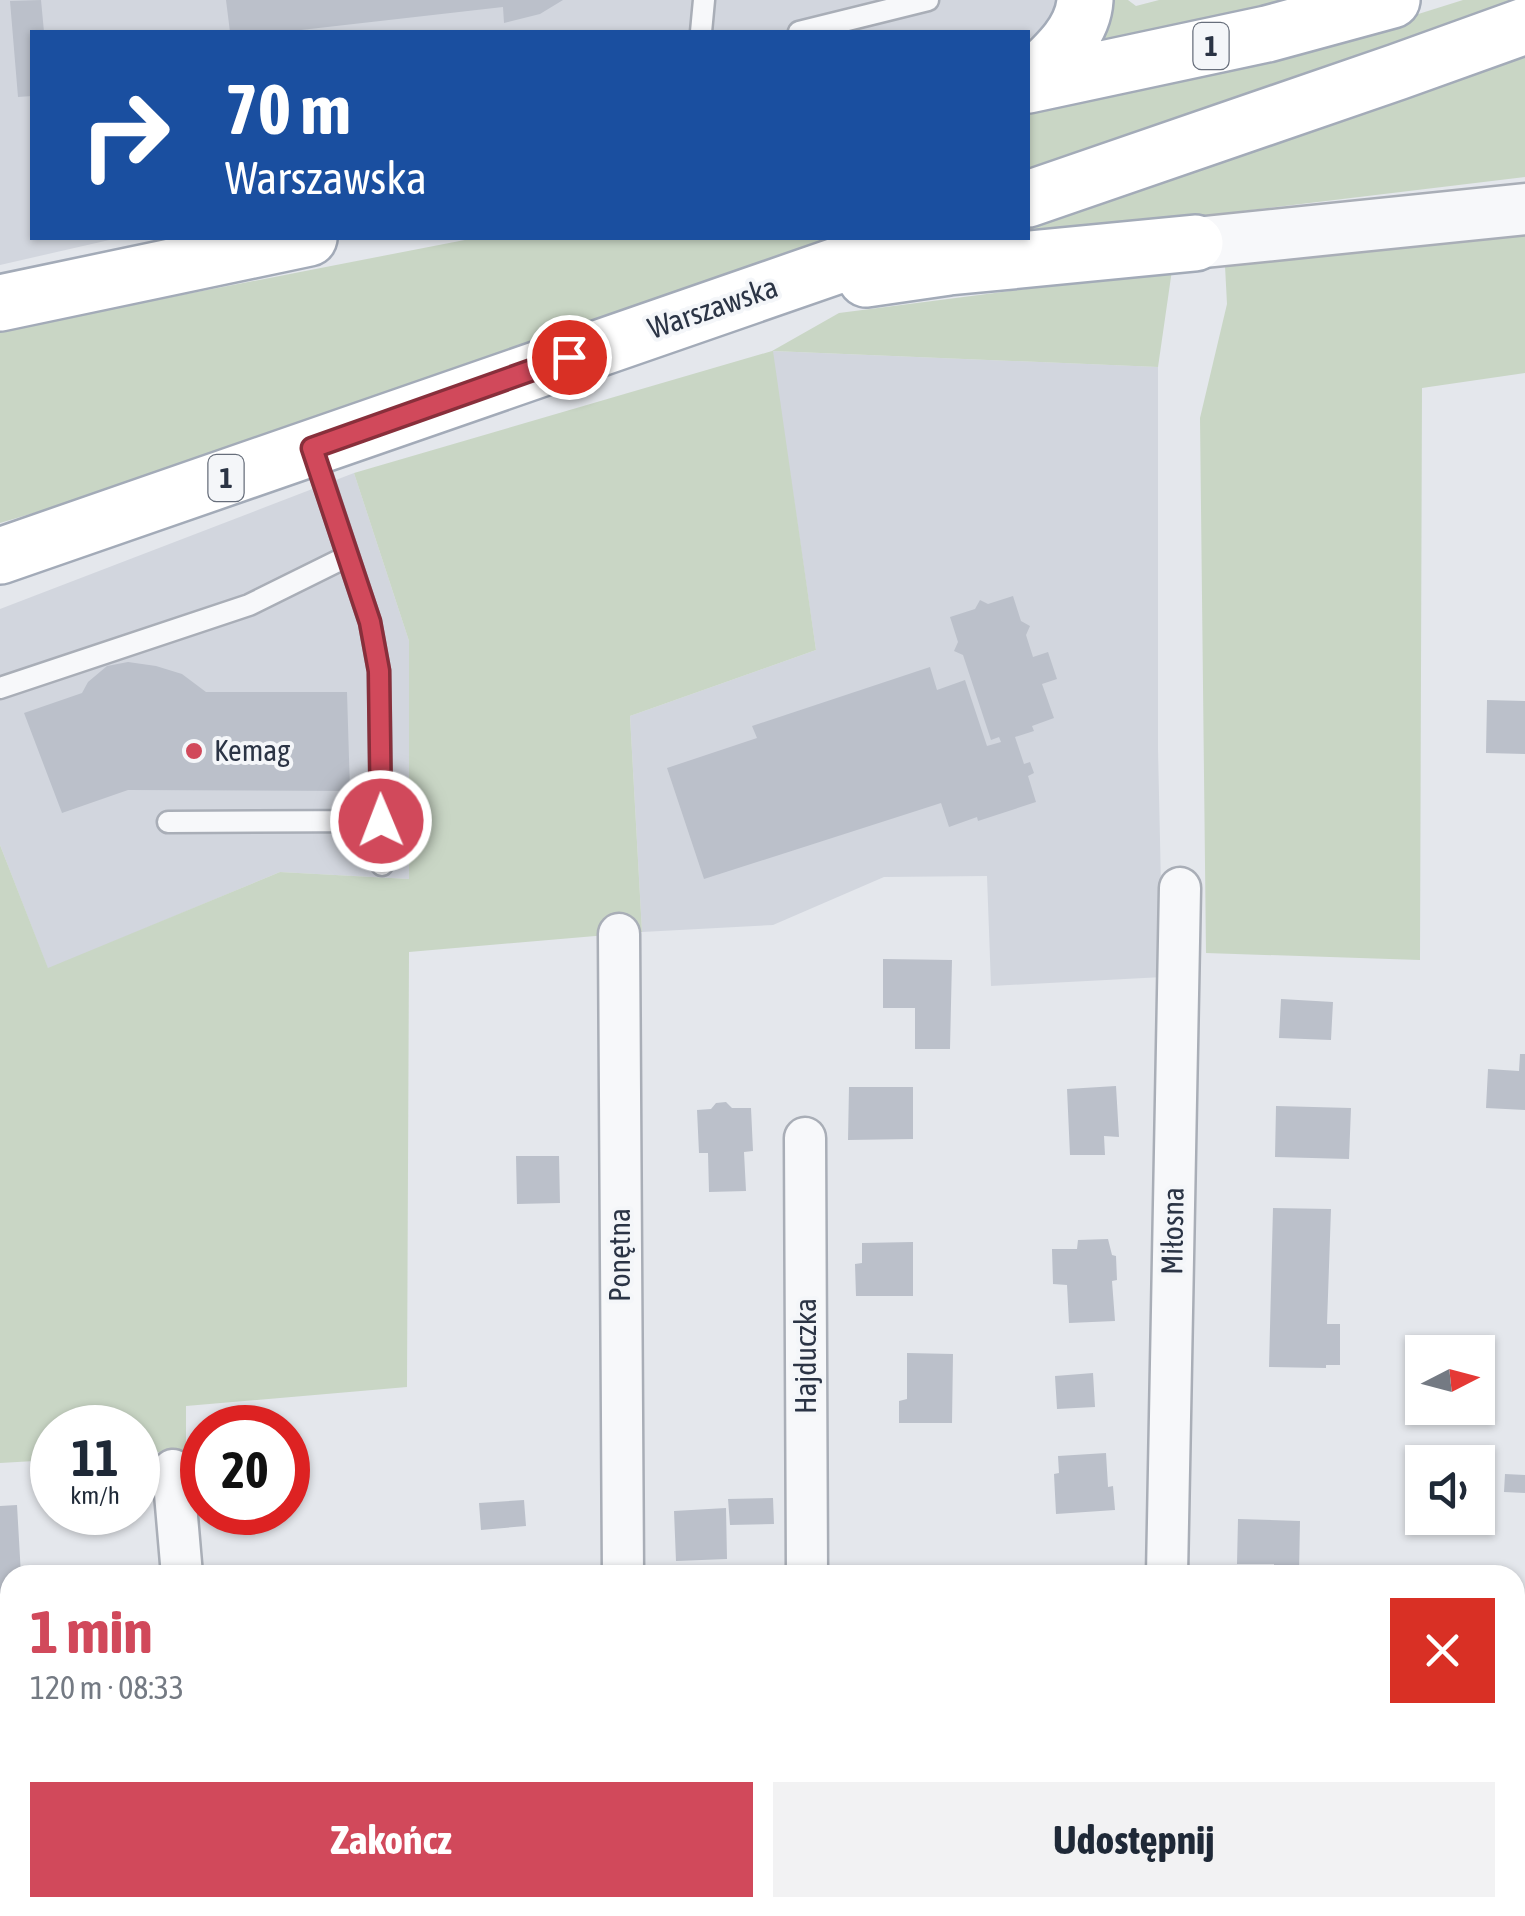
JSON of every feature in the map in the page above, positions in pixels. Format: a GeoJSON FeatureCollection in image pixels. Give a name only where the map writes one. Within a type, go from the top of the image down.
{"type":"FeatureCollection","features":[{"type":"Feature","properties":{"kind":"main road"},"geometry":{"type":"LineString","coordinates":[[1030,82],[1065,46],[1084,11],[1085,0]]}},
{"type":"Feature","properties":{"kind":"main road","name":"1"},"geometry":{"type":"LineString","coordinates":[[1030,84],[1267,34],[1392,0]]}},
{"type":"Feature","properties":{"kind":"main road"},"geometry":{"type":"LineString","coordinates":[[1030,198],[1525,26]]}},
{"type":"Feature","properties":{"kind":"main road"},"geometry":{"type":"LineString","coordinates":[[0,303],[299,240]]}},
{"type":"Feature","properties":{"kind":"main road","name":"Warszawska"},"geometry":{"type":"LineString","coordinates":[[0,556],[911,240]]}},
{"type":"Feature","properties":{"kind":"main road"},"geometry":{"type":"LineString","coordinates":[[778,286],[1195,243]]}},
{"type":"Feature","properties":{"kind":"street"},"geometry":{"type":"LineString","coordinates":[[1195,243],[1525,209]]}},
{"type":"Feature","properties":{"kind":"street","name":"Miłosna"},"geometry":{"type":"LineString","coordinates":[[1167,1565],[1180,888]]}},
{"type":"Feature","properties":{"kind":"street","name":"Ponętna"},"geometry":{"type":"LineString","coordinates":[[619,934],[624,1565]]}},
{"type":"Feature","properties":{"kind":"street","name":"Hajduczka"},"geometry":{"type":"LineString","coordinates":[[806,1138],[807,1565]]}},
{"type":"Feature","properties":{"kind":"street"},"geometry":{"type":"LineString","coordinates":[[173,1470],[181,1565]]}},
{"type":"Feature","properties":{"kind":"lane"},"geometry":{"type":"LineString","coordinates":[[702,30],[704,0]]}},
{"type":"Feature","properties":{"kind":"lane"},"geometry":{"type":"LineString","coordinates":[[807,30],[928,0]]}},
{"type":"Feature","properties":{"kind":"lane"},"geometry":{"type":"LineString","coordinates":[[312,448],[370,622],[379,671],[382,865]]}},
{"type":"Feature","properties":{"kind":"lane"},"geometry":{"type":"LineString","coordinates":[[0,688],[248,605],[348,556]]}},
{"type":"Feature","properties":{"kind":"lane"},"geometry":{"type":"LineString","coordinates":[[168,822],[381,821]]}},
{"type":"Feature","properties":{"kind":"shaded area"},"geometry":{"type":"Polygon","coordinates":[[[0,0],[1062,0],[1050,26],[1030,38],[1030,30],[30,30],[30,240],[109,240],[0,265],[0,0]]]}},
{"type":"Feature","properties":{"kind":"shaded area"},"geometry":{"type":"Polygon","coordinates":[[[772,351],[1158,367],[1158,749],[1163,977],[991,986],[987,876],[884,877],[773,925],[642,932],[630,716],[816,650],[772,351]]]}},
{"type":"Feature","properties":{"kind":"shaded area"},"geometry":{"type":"Polygon","coordinates":[[[354,473],[409,641],[409,879],[280,872],[48,969],[0,845],[0,609],[354,473]]]}},
{"type":"Feature","properties":{"kind":"green space"},"geometry":{"type":"Polygon","coordinates":[[[1104,0],[1128,0],[1136,6],[1159,0],[1315,0],[1090,50],[1104,0]]]}},
{"type":"Feature","properties":{"kind":"green space"},"geometry":{"type":"Polygon","coordinates":[[[1463,0],[1525,0],[1030,174],[1030,109],[1412,16],[1463,0]]]}},
{"type":"Feature","properties":{"kind":"green space"},"geometry":{"type":"Polygon","coordinates":[[[1525,53],[1525,177],[1030,237],[1030,228],[1525,53]]]}},
{"type":"Feature","properties":{"kind":"green space"},"geometry":{"type":"Polygon","coordinates":[[[1525,229],[1525,373],[1422,388],[1420,960],[1206,953],[1200,418],[1227,304],[1225,266],[1525,229]]]}},
{"type":"Feature","properties":{"kind":"green space"},"geometry":{"type":"Polygon","coordinates":[[[465,240],[841,240],[517,353],[463,365],[101,493],[0,523],[0,332],[465,240]]]}},
{"type":"Feature","properties":{"kind":"green space"},"geometry":{"type":"Polygon","coordinates":[[[1172,270],[1158,367],[773,351],[816,650],[630,716],[642,932],[409,952],[407,1387],[180,1405],[180,1450],[160,1452],[160,1405],[30,1405],[30,1461],[0,1463],[0,845],[48,968],[280,872],[409,879],[409,641],[354,473],[772,351],[839,313],[1172,270]]]}},
{"type":"Feature","properties":{"kind":"building"},"geometry":{"type":"Polygon","coordinates":[[[41,0],[44,30],[30,30],[30,96],[18,97],[10,1],[41,0]]]}},
{"type":"Feature","properties":{"kind":"building"},"geometry":{"type":"Polygon","coordinates":[[[226,0],[563,0],[540,14],[504,23],[503,7],[301,30],[230,30],[226,0]]]}},
{"type":"Feature","properties":{"kind":"building"},"geometry":{"type":"Polygon","coordinates":[[[1013,596],[1021,621],[1030,626],[1026,635],[1033,657],[1048,652],[1057,679],[1042,684],[1054,718],[1015,737],[1024,764],[1030,762],[1034,773],[1028,776],[1036,802],[949,827],[941,803],[704,879],[667,768],[757,738],[752,726],[930,667],[937,690],[965,680],[987,746],[1001,742],[999,737],[991,740],[963,655],[954,651],[958,642],[950,617],[975,609],[980,600],[988,604],[1013,596]]]}},
{"type":"Feature","properties":{"kind":"building","name":"Kemag"},"geometry":{"type":"Polygon","coordinates":[[[128,662],[182,674],[206,692],[347,692],[350,791],[128,790],[62,813],[24,713],[82,693],[88,682],[107,666],[128,662]]]}},
{"type":"Feature","properties":{"kind":"building"},"geometry":{"type":"Polygon","coordinates":[[[1487,700],[1525,701],[1525,754],[1486,753],[1487,700]]]}},
{"type":"Feature","properties":{"kind":"building"},"geometry":{"type":"Polygon","coordinates":[[[883,959],[952,960],[950,1049],[915,1049],[915,1008],[883,1008],[883,959]]]}},
{"type":"Feature","properties":{"kind":"building"},"geometry":{"type":"Polygon","coordinates":[[[1281,999],[1333,1002],[1331,1040],[1279,1038],[1281,999]]]}},
{"type":"Feature","properties":{"kind":"building"},"geometry":{"type":"Polygon","coordinates":[[[1520,1054],[1525,1054],[1525,1110],[1486,1108],[1488,1069],[1519,1071],[1520,1054]]]}},
{"type":"Feature","properties":{"kind":"building"},"geometry":{"type":"Polygon","coordinates":[[[1116,1086],[1119,1137],[1104,1136],[1105,1155],[1070,1155],[1067,1089],[1116,1086]]]}},
{"type":"Feature","properties":{"kind":"building"},"geometry":{"type":"Polygon","coordinates":[[[849,1087],[913,1087],[913,1139],[848,1140],[849,1087]]]}},
{"type":"Feature","properties":{"kind":"building"},"geometry":{"type":"Polygon","coordinates":[[[726,1102],[732,1108],[751,1108],[753,1151],[744,1152],[746,1191],[709,1192],[708,1153],[699,1153],[697,1110],[726,1102]]]}},
{"type":"Feature","properties":{"kind":"building"},"geometry":{"type":"Polygon","coordinates":[[[1276,1106],[1351,1108],[1349,1159],[1275,1157],[1276,1106]]]}},
{"type":"Feature","properties":{"kind":"building"},"geometry":{"type":"Polygon","coordinates":[[[516,1156],[559,1156],[560,1203],[517,1204],[516,1156]]]}},
{"type":"Feature","properties":{"kind":"building"},"geometry":{"type":"Polygon","coordinates":[[[1273,1208],[1331,1209],[1327,1324],[1340,1324],[1340,1365],[1269,1367],[1273,1208]]]}},
{"type":"Feature","properties":{"kind":"building"},"geometry":{"type":"Polygon","coordinates":[[[1108,1239],[1112,1255],[1116,1256],[1117,1280],[1112,1281],[1115,1321],[1069,1323],[1067,1285],[1053,1284],[1052,1249],[1077,1249],[1078,1240],[1108,1239]]]}},
{"type":"Feature","properties":{"kind":"building"},"geometry":{"type":"Polygon","coordinates":[[[913,1242],[913,1296],[856,1296],[855,1264],[862,1263],[862,1243],[913,1242]]]}},
{"type":"Feature","properties":{"kind":"building"},"geometry":{"type":"Polygon","coordinates":[[[907,1353],[953,1354],[952,1423],[899,1423],[899,1401],[907,1399],[907,1353]]]}},
{"type":"Feature","properties":{"kind":"building"},"geometry":{"type":"Polygon","coordinates":[[[1093,1373],[1095,1407],[1057,1409],[1055,1376],[1093,1373]]]}},
{"type":"Feature","properties":{"kind":"building"},"geometry":{"type":"Polygon","coordinates":[[[1106,1453],[1108,1487],[1113,1486],[1115,1510],[1056,1514],[1054,1474],[1059,1473],[1058,1456],[1106,1453]]]}},
{"type":"Feature","properties":{"kind":"building"},"geometry":{"type":"Polygon","coordinates":[[[1505,1474],[1525,1475],[1525,1493],[1504,1492],[1505,1474]]]}},
{"type":"Feature","properties":{"kind":"building"},"geometry":{"type":"Polygon","coordinates":[[[773,1498],[774,1524],[730,1525],[728,1499],[773,1498]]]}},
{"type":"Feature","properties":{"kind":"building"},"geometry":{"type":"Polygon","coordinates":[[[524,1500],[526,1526],[481,1530],[479,1503],[524,1500]]]}},
{"type":"Feature","properties":{"kind":"building"},"geometry":{"type":"Polygon","coordinates":[[[17,1505],[20,1565],[0,1565],[0,1506],[17,1505]]]}},
{"type":"Feature","properties":{"kind":"building"},"geometry":{"type":"Polygon","coordinates":[[[726,1508],[727,1559],[676,1561],[674,1511],[726,1508]]]}},
{"type":"Feature","properties":{"kind":"building"},"geometry":{"type":"Polygon","coordinates":[[[1238,1519],[1300,1521],[1299,1565],[1237,1564],[1238,1519]]]}},
{"type":"Feature","properties":{"kind":"place","name":"Kemag"},"geometry":{"type":"Point","coordinates":[194,751]}},
{"type":"Feature","properties":{"kind":"route"},"geometry":{"type":"LineString","coordinates":[[381,821],[379,671],[375,646],[312,448],[569,357]]}}]}
